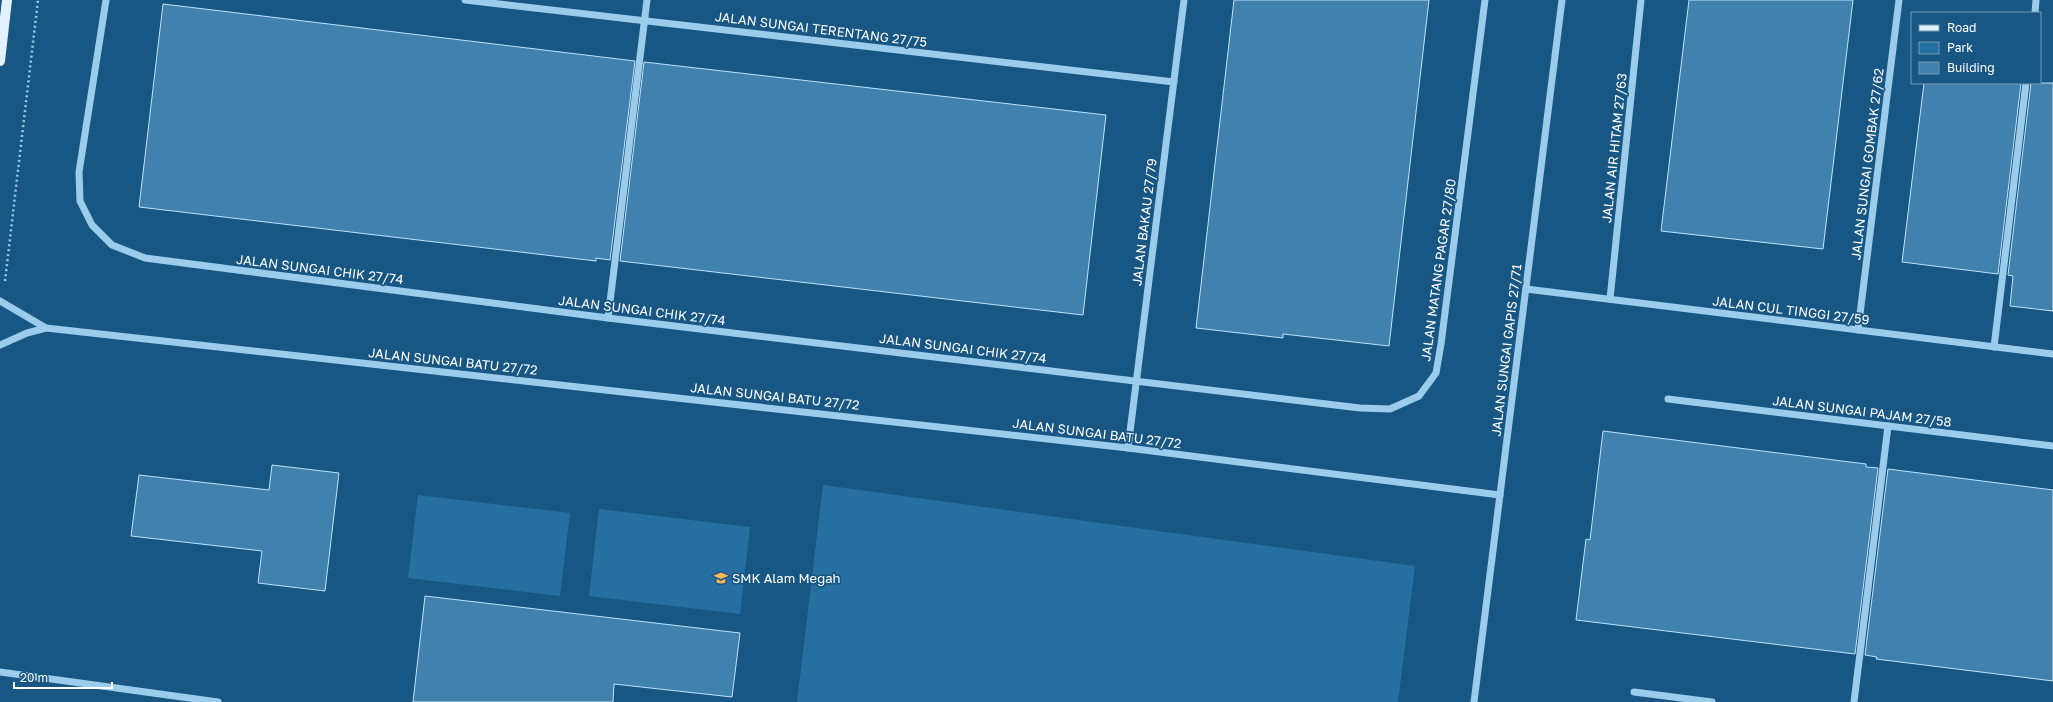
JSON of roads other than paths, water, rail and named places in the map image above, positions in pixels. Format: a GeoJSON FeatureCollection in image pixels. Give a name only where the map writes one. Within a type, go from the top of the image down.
{"type":"FeatureCollection","features":[{"type":"Feature","properties":{"kind":"main road"},"geometry":{"type":"LineString","coordinates":[[0,62],[7,0]]}},
{"type":"Feature","properties":{"kind":"street","name":"JALAN SUNGAI CHIK 27/74"},"geometry":{"type":"LineString","coordinates":[[106,0],[80,172],[80,201],[92,226],[112,245],[144,258],[608,318],[1136,381]]}},
{"type":"Feature","properties":{"kind":"street","name":"JALAN SUNGAI TERENTANG 27/75"},"geometry":{"type":"LineString","coordinates":[[465,0],[1174,82]]}},
{"type":"Feature","properties":{"kind":"street"},"geometry":{"type":"LineString","coordinates":[[608,318],[647,0]]}},
{"type":"Feature","properties":{"kind":"street","name":"JALAN BAKAU 27/79"},"geometry":{"type":"LineString","coordinates":[[1128,448],[1184,0]]}},
{"type":"Feature","properties":{"kind":"street","name":"JALAN MATANG PAGAR 27/80"},"geometry":{"type":"LineString","coordinates":[[1136,381],[1360,408],[1390,409],[1419,396],[1436,373],[1441,344],[1485,0]]}},
{"type":"Feature","properties":{"kind":"street","name":"JALAN SUNGAI GAPIS 27/71"},"geometry":{"type":"LineString","coordinates":[[1474,702],[1562,0]]}},
{"type":"Feature","properties":{"kind":"street","name":"JALAN AIR HITAM 27/63"},"geometry":{"type":"LineString","coordinates":[[1610,299],[1641,0]]}},
{"type":"Feature","properties":{"kind":"street","name":"JALAN SUNGAI GOMBAK 27/62"},"geometry":{"type":"LineString","coordinates":[[1858,330],[1899,0]]}},
{"type":"Feature","properties":{"kind":"street"},"geometry":{"type":"LineString","coordinates":[[2035,12],[2036,0]]}},
{"type":"Feature","properties":{"kind":"street"},"geometry":{"type":"LineString","coordinates":[[1994,347],[2026,84]]}},
{"type":"Feature","properties":{"kind":"street","name":"JALAN CUL TINGGI 27/59"},"geometry":{"type":"LineString","coordinates":[[1526,289],[2053,354]]}},
{"type":"Feature","properties":{"kind":"street"},"geometry":{"type":"LineString","coordinates":[[1,301],[46,328]]}},
{"type":"Feature","properties":{"kind":"street"},"geometry":{"type":"LineString","coordinates":[[0,345],[27,333],[46,328]]}},
{"type":"Feature","properties":{"kind":"street","name":"JALAN SUNGAI BATU 27/72"},"geometry":{"type":"LineString","coordinates":[[46,328],[1128,448],[1500,495]]}},
{"type":"Feature","properties":{"kind":"street","name":"JALAN SUNGAI PAJAM 27/58"},"geometry":{"type":"LineString","coordinates":[[1668,399],[2053,446]]}},
{"type":"Feature","properties":{"kind":"street"},"geometry":{"type":"LineString","coordinates":[[1854,702],[1888,426]]}},
{"type":"Feature","properties":{"kind":"street"},"geometry":{"type":"LineString","coordinates":[[0,672],[218,702]]}},
{"type":"Feature","properties":{"kind":"street"},"geometry":{"type":"LineString","coordinates":[[1634,692],[1712,702]]}},
{"type":"Feature","properties":{"kind":"place","name":"SMK Alam Megah"},"geometry":{"type":"Point","coordinates":[721,578]}}]}
